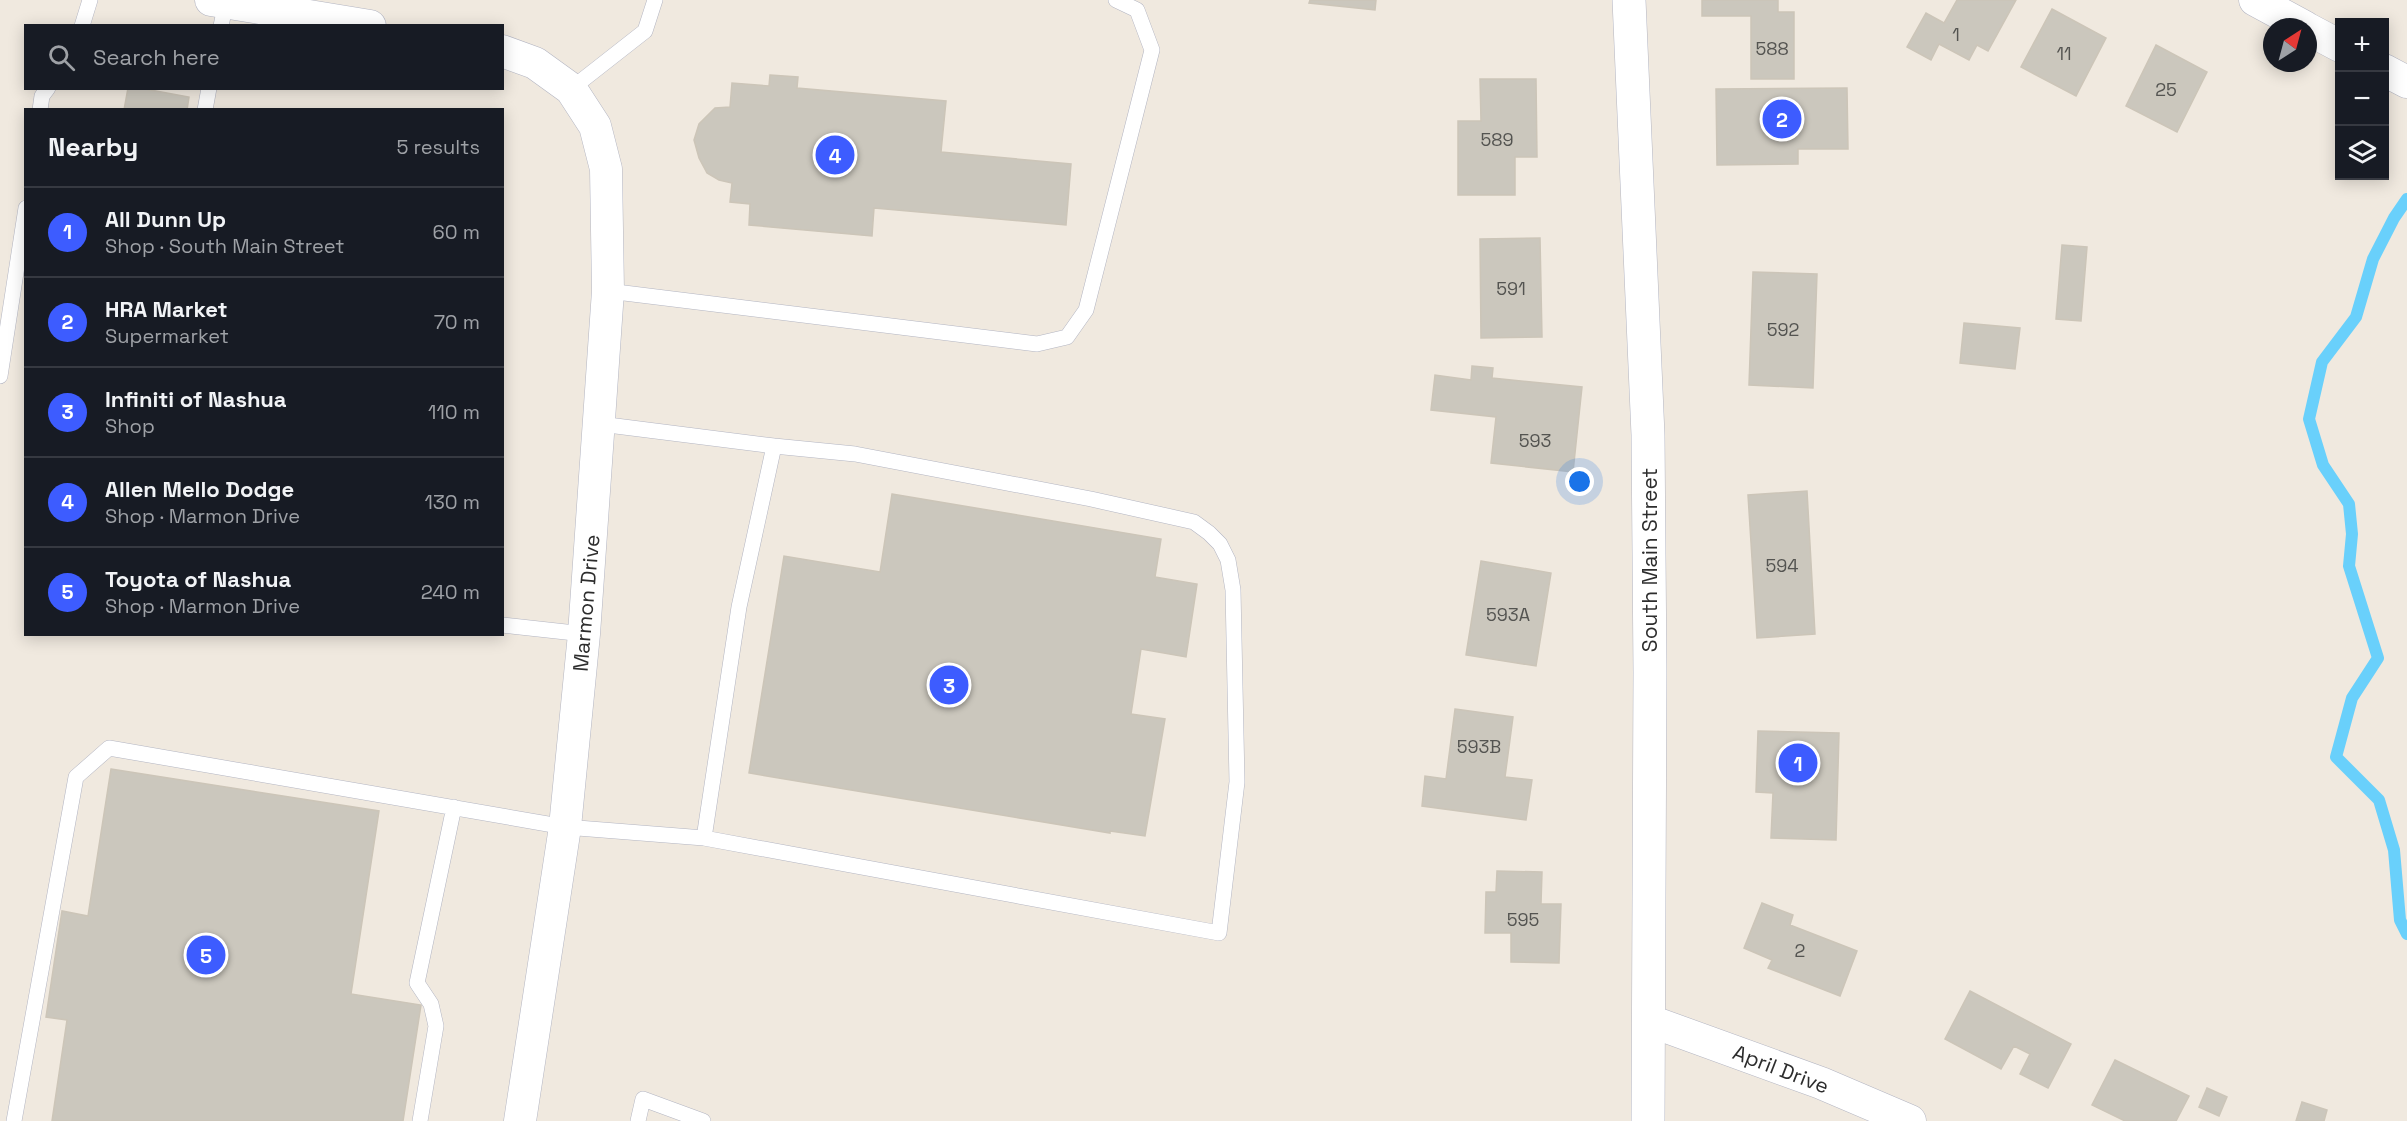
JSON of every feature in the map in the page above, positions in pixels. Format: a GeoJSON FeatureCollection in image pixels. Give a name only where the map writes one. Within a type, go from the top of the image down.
{"type":"FeatureCollection","features":[{"type":"Feature","properties":{"kind":"street","name":"South Main Street"},"geometry":{"type":"LineString","coordinates":[[1629,0],[1648,435],[1650,1021],[1648,1121]]}},
{"type":"Feature","properties":{"kind":"street"},"geometry":{"type":"LineString","coordinates":[[2255,0],[2288,18]]}},
{"type":"Feature","properties":{"kind":"street"},"geometry":{"type":"LineString","coordinates":[[219,9],[351,24]]}},
{"type":"Feature","properties":{"kind":"street"},"geometry":{"type":"LineString","coordinates":[[2317,33],[2335,43]]}},
{"type":"Feature","properties":{"kind":"street"},"geometry":{"type":"LineString","coordinates":[[504,52],[535,63],[571,89]]}},
{"type":"Feature","properties":{"kind":"street"},"geometry":{"type":"LineString","coordinates":[[2389,72],[2407,82]]}},
{"type":"Feature","properties":{"kind":"street","name":"Marmon Drive"},"geometry":{"type":"LineString","coordinates":[[520,1121],[565,827],[584,633],[608,291],[606,169],[595,126],[571,89]]}},
{"type":"Feature","properties":{"kind":"street","name":"April Drive"},"geometry":{"type":"LineString","coordinates":[[1650,1021],[1821,1083],[1910,1121]]}},
{"type":"Feature","properties":{"kind":"lane"},"geometry":{"type":"LineString","coordinates":[[83,24],[90,0]]}},
{"type":"Feature","properties":{"kind":"lane"},"geometry":{"type":"LineString","coordinates":[[571,89],[645,31],[655,0]]}},
{"type":"Feature","properties":{"kind":"lane"},"geometry":{"type":"LineString","coordinates":[[608,291],[1037,344],[1067,337],[1086,310],[1152,50],[1137,10],[1116,0]]}},
{"type":"Feature","properties":{"kind":"lane"},"geometry":{"type":"LineString","coordinates":[[40,108],[42,96],[46,90]]}},
{"type":"Feature","properties":{"kind":"lane"},"geometry":{"type":"LineString","coordinates":[[205,108],[209,90]]}},
{"type":"Feature","properties":{"kind":"lane"},"geometry":{"type":"LineString","coordinates":[[0,376],[24,221]]}},
{"type":"Feature","properties":{"kind":"lane"},"geometry":{"type":"LineString","coordinates":[[14,1121],[76,777],[109,748],[565,827],[704,838],[1219,933],[1238,782],[1233,590],[1228,560],[1220,544],[1209,533],[1194,522],[1091,499],[855,454],[600,424]]}},
{"type":"Feature","properties":{"kind":"lane"},"geometry":{"type":"LineString","coordinates":[[704,838],[739,607],[774,446]]}},
{"type":"Feature","properties":{"kind":"lane"},"geometry":{"type":"LineString","coordinates":[[504,625],[584,633]]}},
{"type":"Feature","properties":{"kind":"lane"},"geometry":{"type":"LineString","coordinates":[[420,1121],[436,1026],[431,1005],[417,983],[454,807]]}},
{"type":"Feature","properties":{"kind":"lane"},"geometry":{"type":"LineString","coordinates":[[638,1121],[643,1099],[703,1121]]}},
{"type":"Feature","properties":{"kind":"building"},"geometry":{"type":"Polygon","coordinates":[[[1310,0],[1376,0],[1375,10],[1309,3],[1310,0]]]}},
{"type":"Feature","properties":{"kind":"building"},"geometry":{"type":"Polygon","coordinates":[[[1702,0],[1778,0],[1778,12],[1794,12],[1794,79],[1751,79],[1751,16],[1702,16],[1702,0]]]}},
{"type":"Feature","properties":{"kind":"building"},"geometry":{"type":"Polygon","coordinates":[[[1957,0],[2016,0],[1988,51],[1977,45],[1969,60],[1939,44],[1931,60],[1907,47],[1926,13],[1944,23],[1957,0]]]}},
{"type":"Feature","properties":{"kind":"building"},"geometry":{"type":"Polygon","coordinates":[[[2052,9],[2106,38],[2076,96],[2021,67],[2052,9]]]}},
{"type":"Feature","properties":{"kind":"building"},"geometry":{"type":"Polygon","coordinates":[[[2156,45],[2207,72],[2177,132],[2126,106],[2156,45]]]}},
{"type":"Feature","properties":{"kind":"building"},"geometry":{"type":"Polygon","coordinates":[[[770,75],[798,77],[797,88],[946,101],[941,152],[1071,164],[1066,225],[874,208],[872,236],[749,225],[750,204],[730,202],[732,183],[719,180],[707,173],[699,158],[694,140],[699,124],[715,108],[730,107],[732,83],[769,86],[770,75]]]}},
{"type":"Feature","properties":{"kind":"building"},"geometry":{"type":"Polygon","coordinates":[[[1480,79],[1536,79],[1537,157],[1515,157],[1515,195],[1458,195],[1458,121],[1481,121],[1480,79]]]}},
{"type":"Feature","properties":{"kind":"building"},"geometry":{"type":"Polygon","coordinates":[[[1847,88],[1848,149],[1798,149],[1798,164],[1717,165],[1716,89],[1847,88]]]}},
{"type":"Feature","properties":{"kind":"building"},"geometry":{"type":"Polygon","coordinates":[[[128,90],[151,90],[189,97],[187,108],[124,108],[128,90]]]}},
{"type":"Feature","properties":{"kind":"building"},"geometry":{"type":"Polygon","coordinates":[[[1540,238],[1542,337],[1481,338],[1480,239],[1540,238]]]}},
{"type":"Feature","properties":{"kind":"building"},"geometry":{"type":"Polygon","coordinates":[[[2062,245],[2087,247],[2081,321],[2056,319],[2062,245]]]}},
{"type":"Feature","properties":{"kind":"building"},"geometry":{"type":"Polygon","coordinates":[[[1753,272],[1817,274],[1813,388],[1749,385],[1753,272]]]}},
{"type":"Feature","properties":{"kind":"building"},"geometry":{"type":"Polygon","coordinates":[[[1964,323],[2020,328],[2015,369],[1960,363],[1964,323]]]}},
{"type":"Feature","properties":{"kind":"building"},"geometry":{"type":"Polygon","coordinates":[[[1472,366],[1493,368],[1492,378],[1582,387],[1573,472],[1491,463],[1496,417],[1431,410],[1435,375],[1471,380],[1472,366]]]}},
{"type":"Feature","properties":{"kind":"building"},"geometry":{"type":"Polygon","coordinates":[[[1807,491],[1815,634],[1757,638],[1748,495],[1807,491]]]}},
{"type":"Feature","properties":{"kind":"building"},"geometry":{"type":"Polygon","coordinates":[[[892,494],[1161,539],[1155,577],[1197,584],[1186,657],[1141,649],[1131,714],[1165,719],[1145,836],[1110,831],[1110,833],[749,773],[784,556],[880,572],[892,494]]]}},
{"type":"Feature","properties":{"kind":"building"},"geometry":{"type":"Polygon","coordinates":[[[1481,561],[1551,573],[1536,666],[1466,655],[1481,561]]]}},
{"type":"Feature","properties":{"kind":"building"},"geometry":{"type":"Polygon","coordinates":[[[1455,709],[1513,717],[1505,777],[1532,780],[1526,820],[1422,806],[1425,776],[1446,779],[1455,709]]]}},
{"type":"Feature","properties":{"kind":"building"},"geometry":{"type":"Polygon","coordinates":[[[1758,731],[1839,733],[1836,840],[1771,838],[1773,793],[1756,792],[1758,731]]]}},
{"type":"Feature","properties":{"kind":"building"},"geometry":{"type":"Polygon","coordinates":[[[111,769],[379,811],[351,994],[421,1005],[403,1121],[52,1121],[67,1020],[46,1017],[62,911],[88,916],[111,769]]]}},
{"type":"Feature","properties":{"kind":"building"},"geometry":{"type":"Polygon","coordinates":[[[1497,871],[1542,872],[1541,904],[1561,904],[1559,963],[1511,962],[1511,933],[1485,933],[1486,892],[1496,892],[1497,871]]]}},
{"type":"Feature","properties":{"kind":"building"},"geometry":{"type":"Polygon","coordinates":[[[1762,903],[1793,915],[1790,925],[1857,951],[1840,996],[1768,968],[1772,960],[1744,948],[1762,903]]]}},
{"type":"Feature","properties":{"kind":"building"},"geometry":{"type":"Polygon","coordinates":[[[1970,991],[2071,1044],[2048,1088],[2020,1074],[2030,1054],[2014,1046],[2001,1069],[1945,1039],[1970,991]]]}},
{"type":"Feature","properties":{"kind":"building"},"geometry":{"type":"Polygon","coordinates":[[[2115,1060],[2189,1096],[2176,1121],[2125,1121],[2092,1105],[2115,1060]]]}},
{"type":"Feature","properties":{"kind":"building"},"geometry":{"type":"Polygon","coordinates":[[[2207,1088],[2227,1097],[2219,1116],[2199,1107],[2207,1088]]]}},
{"type":"Feature","properties":{"kind":"building"},"geometry":{"type":"Polygon","coordinates":[[[2302,1102],[2327,1110],[2324,1121],[2296,1121],[2302,1102]]]}},
{"type":"Feature","properties":{"kind":"waterway"},"geometry":{"type":"LineString","coordinates":[[2407,199],[2394,218],[2373,259],[2356,317],[2322,362],[2309,419],[2323,465],[2349,504],[2352,534],[2349,566],[2378,658],[2352,698],[2336,757],[2379,800],[2394,850],[2400,920],[2407,934]]}},
{"type":"Feature","properties":{"kind":"place","name":"HRA Market"},"geometry":{"type":"Point","coordinates":[1782,119]}},
{"type":"Feature","properties":{"kind":"place","name":"Allen Mello Dodge"},"geometry":{"type":"Point","coordinates":[835,155]}},
{"type":"Feature","properties":{"kind":"place","name":"Infiniti of Nashua"},"geometry":{"type":"Point","coordinates":[949,685]}},
{"type":"Feature","properties":{"kind":"place","name":"All Dunn Up"},"geometry":{"type":"Point","coordinates":[1798,763]}},
{"type":"Feature","properties":{"kind":"place","name":"Toyota of Nashua"},"geometry":{"type":"Point","coordinates":[206,955]}}]}
